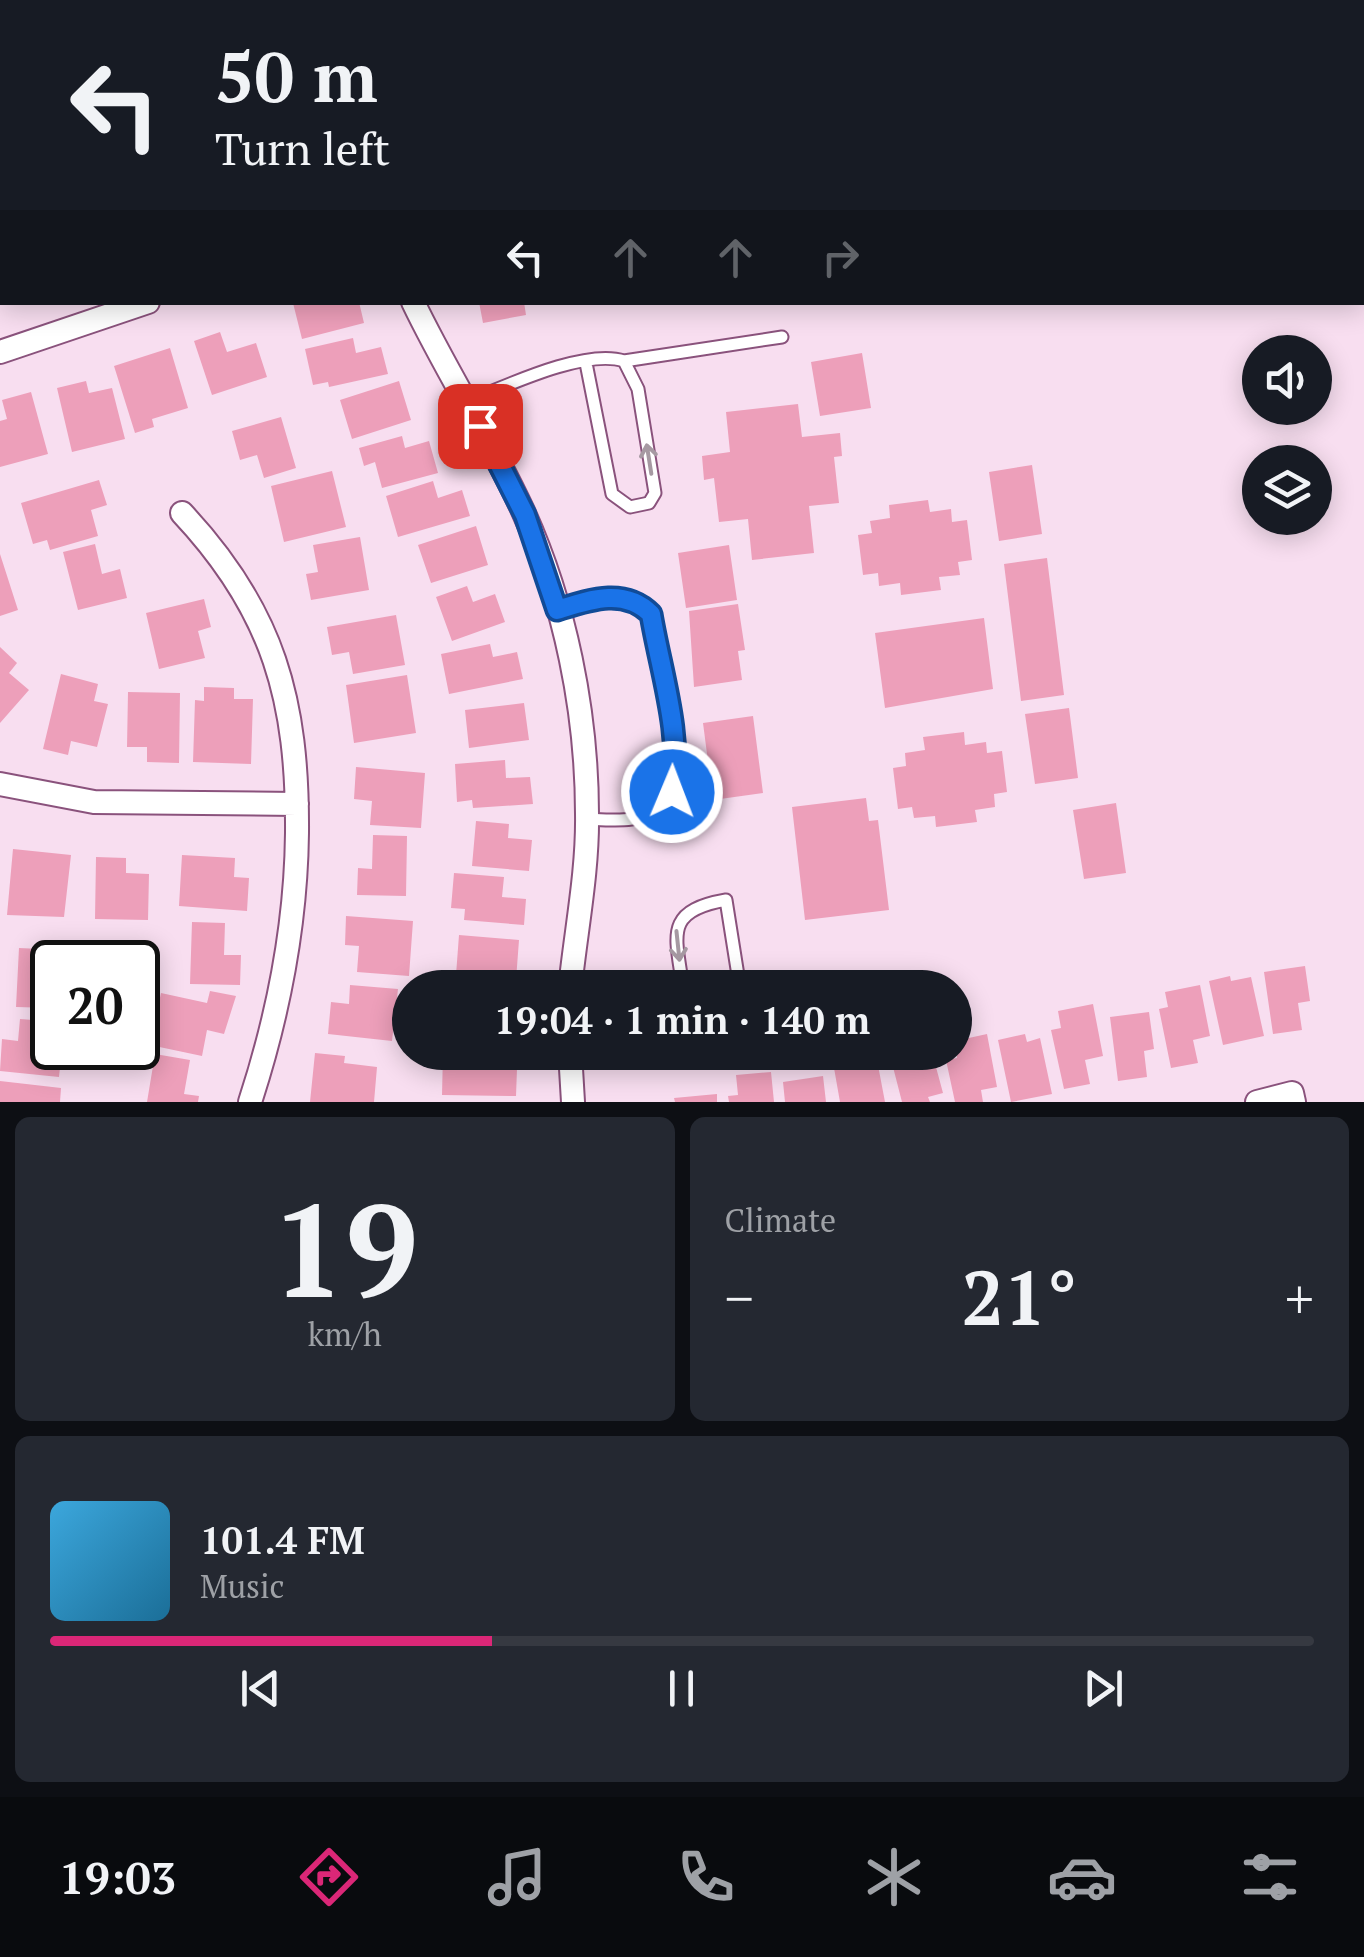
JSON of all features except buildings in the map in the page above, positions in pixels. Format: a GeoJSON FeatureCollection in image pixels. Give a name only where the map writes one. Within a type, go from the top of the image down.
{"type":"FeatureCollection","features":[{"type":"Feature","properties":{"kind":"street"},"geometry":{"type":"LineString","coordinates":[[0,352],[104,310],[132,305]]}},
{"type":"Feature","properties":{"kind":"street"},"geometry":{"type":"LineString","coordinates":[[415,305],[525,515],[557,610],[577,696],[588,819],[572,970]]}},
{"type":"Feature","properties":{"kind":"street"},"geometry":{"type":"LineString","coordinates":[[182,513],[234,574],[270,644],[292,718],[297,804],[293,921],[280,1000],[250,1102]]}},
{"type":"Feature","properties":{"kind":"street"},"geometry":{"type":"LineString","coordinates":[[0,784],[94,802],[297,804]]}},
{"type":"Feature","properties":{"kind":"street"},"geometry":{"type":"LineString","coordinates":[[571,1070],[573,1102]]}},
{"type":"Feature","properties":{"kind":"street"},"geometry":{"type":"LineString","coordinates":[[1258,1102],[1293,1097]]}},
{"type":"Feature","properties":{"kind":"lane"},"geometry":{"type":"LineString","coordinates":[[466,402],[540,372],[614,358],[628,366],[782,337]]}},
{"type":"Feature","properties":{"kind":"lane"},"geometry":{"type":"LineString","coordinates":[[586,363],[612,494],[630,507],[649,503],[655,493],[628,366]]}},
{"type":"Feature","properties":{"kind":"lane"},"geometry":{"type":"LineString","coordinates":[[557,610],[594,599],[622,597],[640,602],[651,614],[672,737],[675,774],[664,805],[647,815],[621,820],[588,819]]}},
{"type":"Feature","properties":{"kind":"lane"},"geometry":{"type":"LineString","coordinates":[[681,970],[676,928],[680,918],[703,904],[726,900],[737,970]]}},
{"type":"Feature","properties":{"kind":"route"},"geometry":{"type":"LineString","coordinates":[[480,426],[525,515],[557,610],[594,599],[622,597],[640,602],[651,614],[672,737],[672,792]]}}]}
